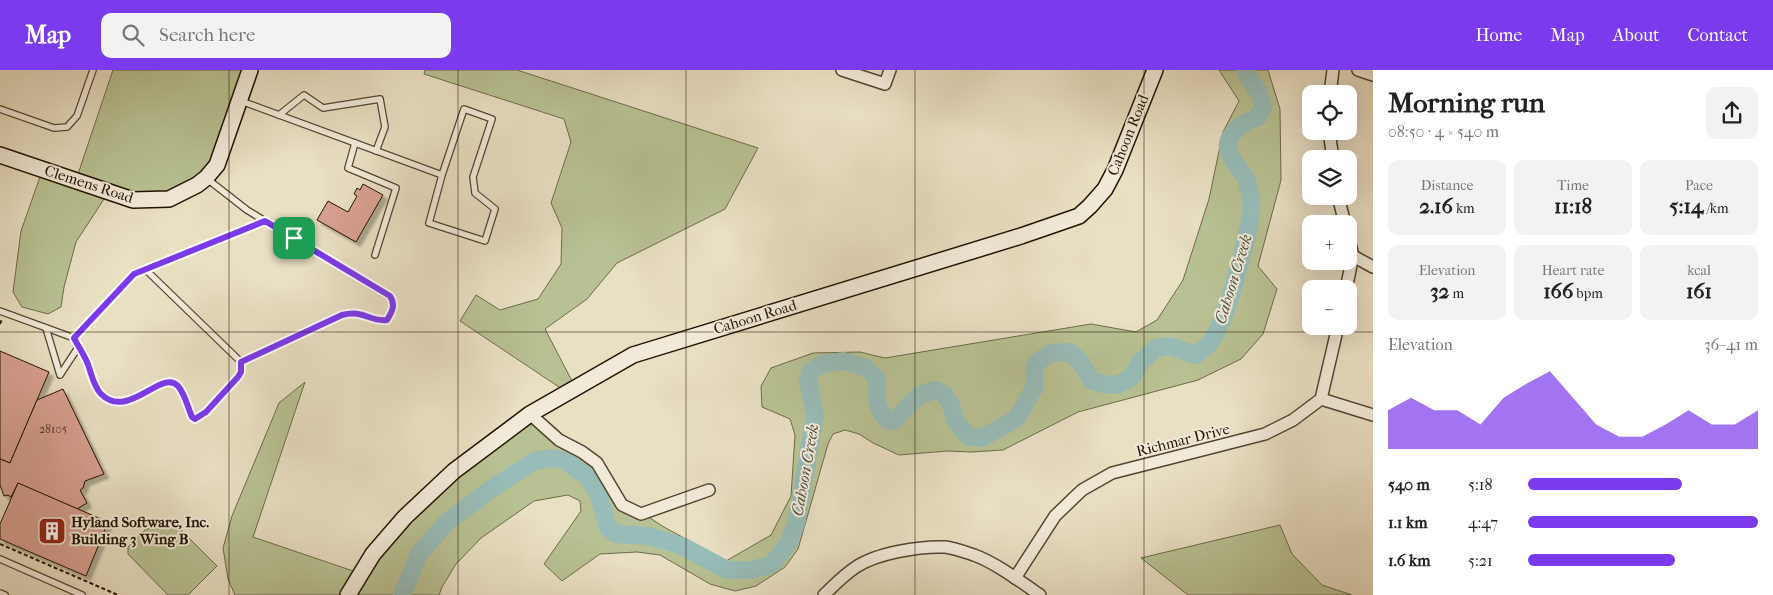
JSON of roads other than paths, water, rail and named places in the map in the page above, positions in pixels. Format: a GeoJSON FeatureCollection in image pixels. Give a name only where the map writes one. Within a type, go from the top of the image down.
{"type":"FeatureCollection","features":[{"type":"Feature","properties":{"kind":"street","name":"Clemens Road"},"geometry":{"type":"LineString","coordinates":[[0,155],[134,200],[169,199],[197,185],[217,165],[250,70]]}},
{"type":"Feature","properties":{"kind":"street"},"geometry":{"type":"LineString","coordinates":[[842,70],[885,84],[890,70]]}},
{"type":"Feature","properties":{"kind":"street","name":"Cahoon Road"},"geometry":{"type":"LineString","coordinates":[[348,595],[373,554],[405,517],[454,471],[530,414],[633,355],[1021,236],[1078,216],[1105,189],[1115,170],[1155,70]]}},
{"type":"Feature","properties":{"kind":"street"},"geometry":{"type":"LineString","coordinates":[[1331,85],[1333,70]]}},
{"type":"Feature","properties":{"kind":"street"},"geometry":{"type":"LineString","coordinates":[[1358,70],[1373,75]]}},
{"type":"Feature","properties":{"kind":"street"},"geometry":{"type":"LineString","coordinates":[[1357,258],[1373,267]]}},
{"type":"Feature","properties":{"kind":"street"},"geometry":{"type":"LineString","coordinates":[[1336,335],[1321,399],[1373,415]]}},
{"type":"Feature","properties":{"kind":"street","name":"Richmar Drive"},"geometry":{"type":"LineString","coordinates":[[1015,578],[1055,516],[1082,490],[1112,473],[1265,434],[1293,420],[1321,399]]}},
{"type":"Feature","properties":{"kind":"street"},"geometry":{"type":"LineString","coordinates":[[530,414],[560,440],[597,463],[622,505],[641,514],[709,490]]}},
{"type":"Feature","properties":{"kind":"street"},"geometry":{"type":"LineString","coordinates":[[824,595],[857,566],[884,554],[946,547],[976,556],[1015,578],[1040,595]]}},
{"type":"Feature","properties":{"kind":"lane"},"geometry":{"type":"LineString","coordinates":[[0,109],[54,128],[67,127],[77,116],[93,70]]}},
{"type":"Feature","properties":{"kind":"lane"},"geometry":{"type":"LineString","coordinates":[[279,115],[304,95],[323,108],[380,99],[385,127],[376,151]]}},
{"type":"Feature","properties":{"kind":"lane"},"geometry":{"type":"LineString","coordinates":[[239,100],[442,175]]}},
{"type":"Feature","properties":{"kind":"lane"},"geometry":{"type":"LineString","coordinates":[[464,109],[492,119],[473,177],[475,192],[495,209],[485,242],[429,223],[442,175],[464,109]]}},
{"type":"Feature","properties":{"kind":"lane"},"geometry":{"type":"LineString","coordinates":[[355,143],[348,168],[396,188],[375,255]]}},
{"type":"Feature","properties":{"kind":"lane"},"geometry":{"type":"LineString","coordinates":[[206,178],[247,210],[390,296],[394,306],[387,320],[375,319],[357,312],[342,315],[241,362]]}},
{"type":"Feature","properties":{"kind":"lane"},"geometry":{"type":"LineString","coordinates":[[74,338],[134,274],[265,221]]}},
{"type":"Feature","properties":{"kind":"lane"},"geometry":{"type":"LineString","coordinates":[[0,311],[74,338],[87,361],[100,393],[108,398],[123,402],[140,396],[161,383],[173,382],[182,391],[192,417],[195,419],[206,412],[238,377],[241,372],[241,362],[145,268]]}},
{"type":"Feature","properties":{"kind":"lane"},"geometry":{"type":"LineString","coordinates":[[46,328],[60,376],[79,346]]}},
{"type":"Feature","properties":{"kind":"lane"},"geometry":{"type":"LineString","coordinates":[[0,559],[82,595]]}},
{"type":"Feature","properties":{"kind":"lane"},"geometry":{"type":"LineString","coordinates":[[0,593],[5,595]]}},
{"type":"Feature","properties":{"kind":"waterway","name":"Cahoon Creek"},"geometry":{"type":"LineString","coordinates":[[402,595],[419,554],[447,522],[491,489],[534,461],[550,458],[565,461],[588,477],[598,493],[608,528],[616,534],[649,536],[682,546],[727,570],[752,570],[772,564],[788,544],[796,524],[815,415],[808,380],[810,372],[822,364],[844,361],[866,368],[877,379],[878,406],[887,420],[894,421],[919,395],[936,390],[945,395],[951,405],[956,422],[969,437],[982,438],[1017,418],[1034,388],[1034,370],[1037,362],[1051,353],[1069,352],[1080,361],[1091,380],[1102,384],[1117,385],[1132,377],[1140,362],[1156,348],[1170,346],[1195,355],[1203,350],[1217,332],[1234,284],[1249,224],[1251,199],[1248,185],[1243,173],[1231,156],[1228,147],[1233,133],[1248,121],[1258,117],[1263,107],[1259,93],[1244,70]]}},
{"type":"Feature","properties":{"kind":"place","name":"Hyland Software, Inc. Building 3 Wing B"},"geometry":{"type":"Point","coordinates":[52,531]}}]}
